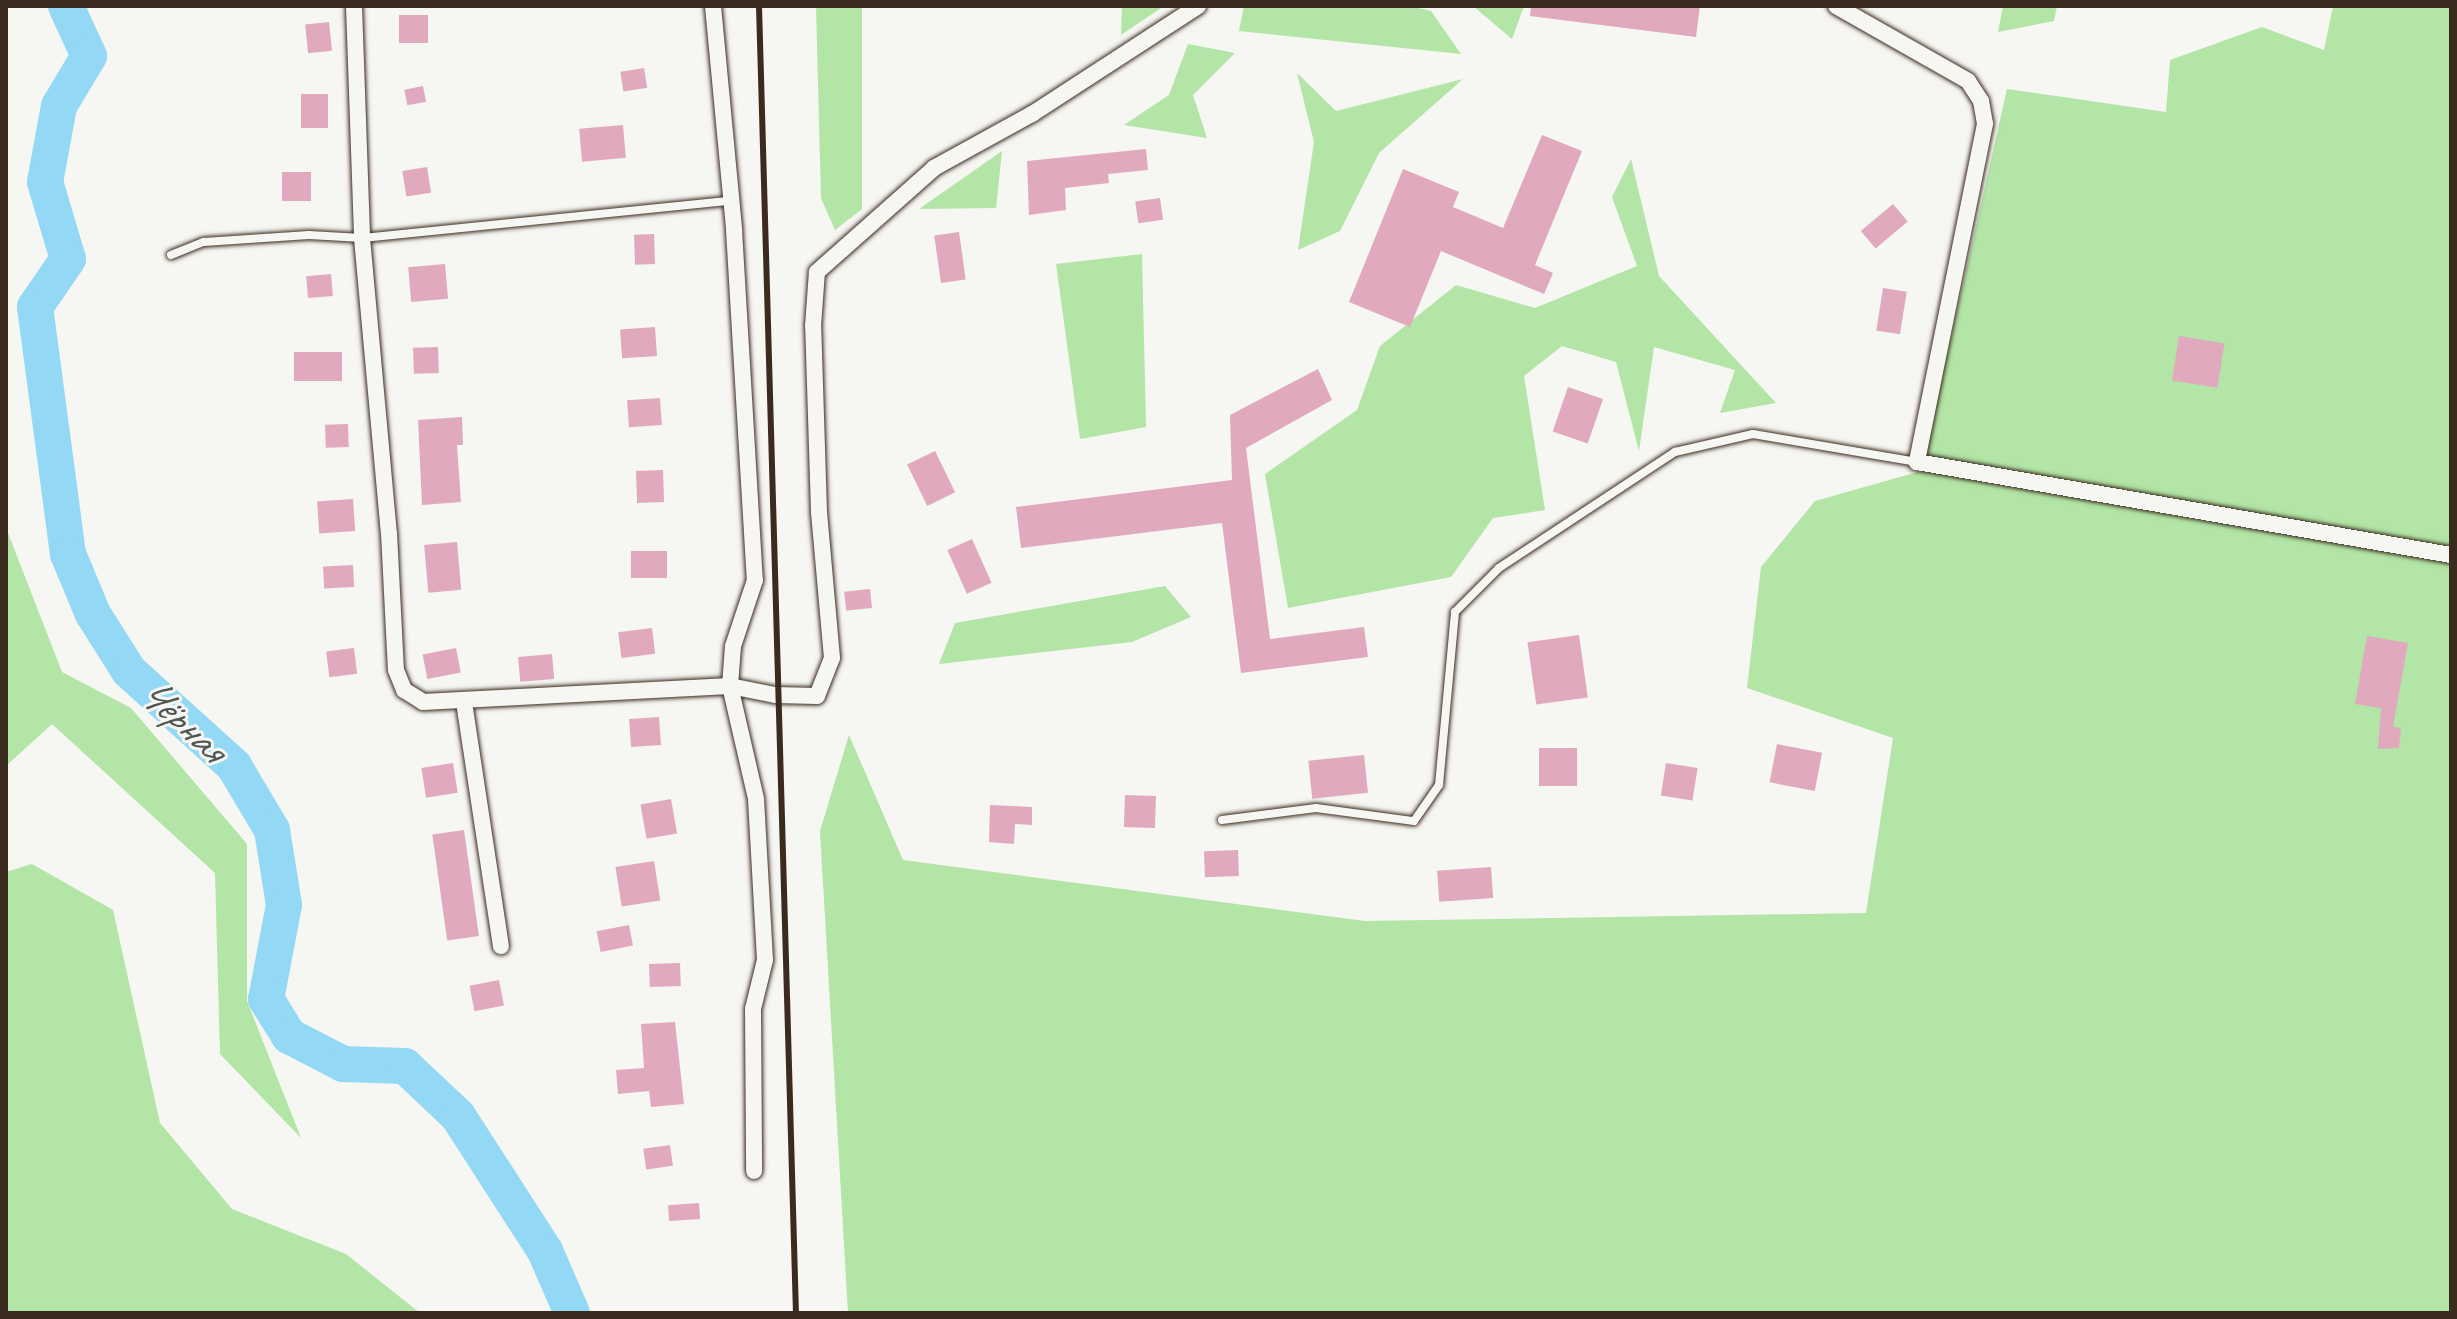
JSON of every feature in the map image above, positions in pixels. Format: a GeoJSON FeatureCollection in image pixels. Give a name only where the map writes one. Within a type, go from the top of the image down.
{"type":"FeatureCollection","features":[{"type":"Feature","properties":{"kind":"street"},"geometry":{"type":"LineString","coordinates":[[354,6],[362,238],[389,533],[396,670],[404,690],[423,702],[730,686],[775,695],[817,696],[832,658],[818,465],[813,326],[817,272],[934,168],[1032,114],[1198,6]]}},
{"type":"Feature","properties":{"kind":"street"},"geometry":{"type":"LineString","coordinates":[[713,6],[755,580],[733,646],[730,686],[756,799],[765,960],[753,1009],[754,1171]]}},
{"type":"Feature","properties":{"kind":"street"},"geometry":{"type":"LineString","coordinates":[[1836,6],[1968,81],[1985,124],[1917,462],[2451,555]]}},
{"type":"Feature","properties":{"kind":"street"},"geometry":{"type":"LineString","coordinates":[[464,702],[501,946]]}},
{"type":"Feature","properties":{"kind":"lane"},"geometry":{"type":"LineString","coordinates":[[171,255],[204,242],[309,235],[362,238],[728,201]]}},
{"type":"Feature","properties":{"kind":"lane"},"geometry":{"type":"LineString","coordinates":[[1222,820],[1316,808],[1414,821],[1439,785],[1455,612],[1499,568],[1675,452],[1753,434],[1917,462]]}},
{"type":"Feature","properties":{"kind":"green space"},"geometry":{"type":"Polygon","coordinates":[[[816,6],[862,6],[862,209],[835,230],[821,198],[816,6]]]}},
{"type":"Feature","properties":{"kind":"green space"},"geometry":{"type":"Polygon","coordinates":[[[1122,6],[1164,6],[1121,35],[1122,6]]]}},
{"type":"Feature","properties":{"kind":"green space"},"geometry":{"type":"Polygon","coordinates":[[[1244,6],[1409,6],[1431,11],[1461,54],[1239,31],[1244,6]]]}},
{"type":"Feature","properties":{"kind":"green space"},"geometry":{"type":"Polygon","coordinates":[[[1473,6],[1524,6],[1512,39],[1473,6]]]}},
{"type":"Feature","properties":{"kind":"green space"},"geometry":{"type":"Polygon","coordinates":[[[2003,6],[2057,6],[2054,21],[1998,32],[2003,6]]]}},
{"type":"Feature","properties":{"kind":"green space"},"geometry":{"type":"Polygon","coordinates":[[[2333,6],[2451,6],[2451,1313],[848,1313],[820,831],[849,735],[903,860],[1365,921],[1866,913],[1893,738],[1747,688],[1761,567],[1815,501],[1921,471],[2007,89],[2166,112],[2170,60],[2262,27],[2324,50],[2333,6]]]}},
{"type":"Feature","properties":{"kind":"green space"},"geometry":{"type":"Polygon","coordinates":[[[1188,44],[1235,53],[1193,95],[1207,138],[1124,125],[1169,95],[1188,44]]]}},
{"type":"Feature","properties":{"kind":"green space"},"geometry":{"type":"Polygon","coordinates":[[[1297,73],[1336,111],[1463,79],[1379,153],[1340,231],[1298,250],[1314,142],[1297,73]]]}},
{"type":"Feature","properties":{"kind":"green space"},"geometry":{"type":"Polygon","coordinates":[[[1002,151],[996,208],[919,209],[1002,151]]]}},
{"type":"Feature","properties":{"kind":"green space"},"geometry":{"type":"Polygon","coordinates":[[[1631,159],[1659,276],[1776,403],[1720,413],[1735,370],[1654,347],[1639,451],[1616,362],[1562,346],[1524,376],[1545,510],[1493,518],[1451,577],[1288,608],[1265,474],[1357,410],[1380,346],[1456,285],[1535,308],[1637,266],[1612,197],[1631,159]]]}},
{"type":"Feature","properties":{"kind":"green space"},"geometry":{"type":"Polygon","coordinates":[[[1142,254],[1146,427],[1080,439],[1056,264],[1142,254]]]}},
{"type":"Feature","properties":{"kind":"green space"},"geometry":{"type":"Polygon","coordinates":[[[8,533],[62,672],[131,708],[247,844],[247,1001],[301,1138],[220,1054],[215,873],[52,724],[6,766],[8,533]]]}},
{"type":"Feature","properties":{"kind":"green space"},"geometry":{"type":"Polygon","coordinates":[[[1165,586],[1191,617],[1132,642],[939,664],[955,623],[1165,586]]]}},
{"type":"Feature","properties":{"kind":"green space"},"geometry":{"type":"Polygon","coordinates":[[[32,864],[113,910],[160,1123],[232,1209],[346,1254],[420,1313],[6,1313],[6,872],[32,864]]]}},
{"type":"Feature","properties":{"kind":"building"},"geometry":{"type":"Polygon","coordinates":[[[1531,6],[1700,6],[1696,37],[1530,16],[1531,6]]]}},
{"type":"Feature","properties":{"kind":"building"},"geometry":{"type":"Polygon","coordinates":[[[399,15],[428,15],[428,43],[399,43],[399,15]]]}},
{"type":"Feature","properties":{"kind":"building"},"geometry":{"type":"Polygon","coordinates":[[[329,22],[332,51],[308,53],[305,25],[329,22]]]}},
{"type":"Feature","properties":{"kind":"building"},"geometry":{"type":"Polygon","coordinates":[[[644,68],[647,88],[623,92],[620,72],[644,68]]]}},
{"type":"Feature","properties":{"kind":"building"},"geometry":{"type":"Polygon","coordinates":[[[423,86],[426,102],[407,105],[404,90],[423,86]]]}},
{"type":"Feature","properties":{"kind":"building"},"geometry":{"type":"Polygon","coordinates":[[[301,94],[328,94],[328,128],[301,128],[301,94]]]}},
{"type":"Feature","properties":{"kind":"building"},"geometry":{"type":"Polygon","coordinates":[[[623,125],[626,158],[582,162],[579,129],[623,125]]]}},
{"type":"Feature","properties":{"kind":"building"},"geometry":{"type":"Polygon","coordinates":[[[1542,135],[1582,151],[1535,265],[1553,273],[1544,294],[1441,251],[1410,327],[1349,302],[1403,169],[1459,192],[1453,207],[1503,228],[1542,135]]]}},
{"type":"Feature","properties":{"kind":"building"},"geometry":{"type":"Polygon","coordinates":[[[1146,149],[1148,170],[1108,174],[1109,183],[1065,188],[1066,210],[1029,215],[1027,161],[1146,149]]]}},
{"type":"Feature","properties":{"kind":"building"},"geometry":{"type":"Polygon","coordinates":[[[427,167],[431,193],[406,197],[402,171],[427,167]]]}},
{"type":"Feature","properties":{"kind":"building"},"geometry":{"type":"Polygon","coordinates":[[[282,172],[311,172],[311,201],[282,201],[282,172]]]}},
{"type":"Feature","properties":{"kind":"building"},"geometry":{"type":"Polygon","coordinates":[[[1160,198],[1163,220],[1138,223],[1135,201],[1160,198]]]}},
{"type":"Feature","properties":{"kind":"building"},"geometry":{"type":"Polygon","coordinates":[[[1893,204],[1908,222],[1876,249],[1861,231],[1893,204]]]}},
{"type":"Feature","properties":{"kind":"building"},"geometry":{"type":"Polygon","coordinates":[[[959,232],[966,280],[941,283],[934,235],[959,232]]]}},
{"type":"Feature","properties":{"kind":"building"},"geometry":{"type":"Polygon","coordinates":[[[654,234],[655,264],[635,265],[634,235],[654,234]]]}},
{"type":"Feature","properties":{"kind":"building"},"geometry":{"type":"Polygon","coordinates":[[[445,264],[448,299],[411,302],[408,267],[445,264]]]}},
{"type":"Feature","properties":{"kind":"building"},"geometry":{"type":"Polygon","coordinates":[[[331,274],[333,296],[308,298],[306,276],[331,274]]]}},
{"type":"Feature","properties":{"kind":"building"},"geometry":{"type":"Polygon","coordinates":[[[1883,288],[1907,292],[1900,334],[1876,330],[1883,288]]]}},
{"type":"Feature","properties":{"kind":"building"},"geometry":{"type":"Polygon","coordinates":[[[655,327],[657,356],[622,358],[620,329],[655,327]]]}},
{"type":"Feature","properties":{"kind":"building"},"geometry":{"type":"Polygon","coordinates":[[[2179,336],[2224,343],[2217,388],[2172,380],[2179,336]]]}},
{"type":"Feature","properties":{"kind":"building"},"geometry":{"type":"Polygon","coordinates":[[[438,347],[439,373],[414,374],[413,348],[438,347]]]}},
{"type":"Feature","properties":{"kind":"building"},"geometry":{"type":"Polygon","coordinates":[[[294,352],[342,352],[342,381],[294,381],[294,352]]]}},
{"type":"Feature","properties":{"kind":"building"},"geometry":{"type":"Polygon","coordinates":[[[1318,369],[1332,400],[1246,448],[1270,639],[1364,627],[1368,657],[1241,673],[1222,523],[1021,548],[1016,507],[1232,480],[1230,415],[1318,369]]]}},
{"type":"Feature","properties":{"kind":"building"},"geometry":{"type":"Polygon","coordinates":[[[1568,387],[1603,399],[1588,443],[1553,431],[1568,387]]]}},
{"type":"Feature","properties":{"kind":"building"},"geometry":{"type":"Polygon","coordinates":[[[660,398],[662,425],[629,427],[627,400],[660,398]]]}},
{"type":"Feature","properties":{"kind":"building"},"geometry":{"type":"Polygon","coordinates":[[[462,417],[463,445],[457,445],[461,502],[422,505],[418,420],[462,417]]]}},
{"type":"Feature","properties":{"kind":"building"},"geometry":{"type":"Polygon","coordinates":[[[348,424],[349,447],[326,448],[325,425],[348,424]]]}},
{"type":"Feature","properties":{"kind":"building"},"geometry":{"type":"Polygon","coordinates":[[[935,451],[955,492],[927,506],[907,465],[935,451]]]}},
{"type":"Feature","properties":{"kind":"building"},"geometry":{"type":"Polygon","coordinates":[[[663,470],[664,502],[637,503],[636,471],[663,470]]]}},
{"type":"Feature","properties":{"kind":"building"},"geometry":{"type":"Polygon","coordinates":[[[353,499],[355,531],[319,533],[317,502],[353,499]]]}},
{"type":"Feature","properties":{"kind":"building"},"geometry":{"type":"Polygon","coordinates":[[[972,539],[992,583],[967,594],[947,550],[972,539]]]}},
{"type":"Feature","properties":{"kind":"building"},"geometry":{"type":"Polygon","coordinates":[[[457,542],[461,590],[428,593],[424,545],[457,542]]]}},
{"type":"Feature","properties":{"kind":"building"},"geometry":{"type":"Polygon","coordinates":[[[631,551],[667,551],[667,578],[631,578],[631,551]]]}},
{"type":"Feature","properties":{"kind":"building"},"geometry":{"type":"Polygon","coordinates":[[[353,565],[354,587],[324,589],[323,567],[353,565]]]}},
{"type":"Feature","properties":{"kind":"building"},"geometry":{"type":"Polygon","coordinates":[[[870,589],[872,608],[846,611],[844,592],[870,589]]]}},
{"type":"Feature","properties":{"kind":"building"},"geometry":{"type":"Polygon","coordinates":[[[652,628],[655,654],[621,658],[618,632],[652,628]]]}},
{"type":"Feature","properties":{"kind":"building"},"geometry":{"type":"Polygon","coordinates":[[[1579,635],[1588,697],[1536,705],[1528,642],[1579,635]]]}},
{"type":"Feature","properties":{"kind":"building"},"geometry":{"type":"Polygon","coordinates":[[[2367,636],[2408,643],[2393,727],[2401,728],[2399,748],[2378,749],[2381,708],[2355,704],[2367,636]]]}},
{"type":"Feature","properties":{"kind":"building"},"geometry":{"type":"Polygon","coordinates":[[[354,648],[357,674],[329,677],[326,651],[354,648]]]}},
{"type":"Feature","properties":{"kind":"building"},"geometry":{"type":"Polygon","coordinates":[[[456,648],[461,673],[427,679],[423,654],[456,648]]]}},
{"type":"Feature","properties":{"kind":"building"},"geometry":{"type":"Polygon","coordinates":[[[552,654],[554,679],[520,682],[518,657],[552,654]]]}},
{"type":"Feature","properties":{"kind":"building"},"geometry":{"type":"Polygon","coordinates":[[[659,717],[661,745],[631,747],[629,719],[659,717]]]}},
{"type":"Feature","properties":{"kind":"building"},"geometry":{"type":"Polygon","coordinates":[[[1777,744],[1822,753],[1815,791],[1770,782],[1777,744]]]}},
{"type":"Feature","properties":{"kind":"building"},"geometry":{"type":"Polygon","coordinates":[[[1539,748],[1577,748],[1577,786],[1539,786],[1539,748]]]}},
{"type":"Feature","properties":{"kind":"building"},"geometry":{"type":"Polygon","coordinates":[[[1364,755],[1368,793],[1312,799],[1308,761],[1364,755]]]}},
{"type":"Feature","properties":{"kind":"building"},"geometry":{"type":"Polygon","coordinates":[[[453,763],[458,793],[426,798],[421,768],[453,763]]]}},
{"type":"Feature","properties":{"kind":"building"},"geometry":{"type":"Polygon","coordinates":[[[1666,763],[1698,768],[1692,801],[1661,796],[1666,763]]]}},
{"type":"Feature","properties":{"kind":"building"},"geometry":{"type":"Polygon","coordinates":[[[1125,795],[1156,796],[1155,828],[1124,827],[1125,795]]]}},
{"type":"Feature","properties":{"kind":"building"},"geometry":{"type":"Polygon","coordinates":[[[671,799],[677,833],[647,839],[640,804],[671,799]]]}},
{"type":"Feature","properties":{"kind":"building"},"geometry":{"type":"Polygon","coordinates":[[[990,805],[1032,807],[1032,825],[1015,824],[1014,844],[989,842],[990,805]]]}},
{"type":"Feature","properties":{"kind":"building"},"geometry":{"type":"Polygon","coordinates":[[[464,830],[479,936],[447,940],[432,834],[464,830]]]}},
{"type":"Feature","properties":{"kind":"building"},"geometry":{"type":"Polygon","coordinates":[[[1238,850],[1239,876],[1205,877],[1204,851],[1238,850]]]}},
{"type":"Feature","properties":{"kind":"building"},"geometry":{"type":"Polygon","coordinates":[[[654,861],[660,901],[622,907],[615,867],[654,861]]]}},
{"type":"Feature","properties":{"kind":"building"},"geometry":{"type":"Polygon","coordinates":[[[1491,867],[1493,898],[1439,902],[1437,871],[1491,867]]]}},
{"type":"Feature","properties":{"kind":"building"},"geometry":{"type":"Polygon","coordinates":[[[629,925],[633,946],[601,952],[597,931],[629,925]]]}},
{"type":"Feature","properties":{"kind":"building"},"geometry":{"type":"Polygon","coordinates":[[[680,963],[681,986],[650,987],[649,964],[680,963]]]}},
{"type":"Feature","properties":{"kind":"building"},"geometry":{"type":"Polygon","coordinates":[[[499,980],[504,1006],[475,1011],[470,986],[499,980]]]}},
{"type":"Feature","properties":{"kind":"building"},"geometry":{"type":"Polygon","coordinates":[[[675,1022],[684,1104],[651,1107],[649,1091],[618,1094],[616,1070],[644,1068],[641,1024],[675,1022]]]}},
{"type":"Feature","properties":{"kind":"building"},"geometry":{"type":"Polygon","coordinates":[[[670,1145],[673,1166],[646,1170],[643,1149],[670,1145]]]}},
{"type":"Feature","properties":{"kind":"building"},"geometry":{"type":"Polygon","coordinates":[[[699,1203],[700,1219],[669,1221],[668,1205],[699,1203]]]}},
{"type":"Feature","properties":{"kind":"waterway","name":"Чёрная"},"geometry":{"type":"LineString","coordinates":[[66,6],[89,56],[59,106],[45,182],[68,259],[35,307],[68,554],[93,614],[129,671],[234,766],[272,830],[284,905],[266,999],[289,1036],[343,1064],[405,1066],[458,1116],[545,1251],[572,1313]]}},
{"type":"Feature","properties":{"kind":"railway"},"geometry":{"type":"LineString","coordinates":[[759,6],[796,1313]]}}]}
